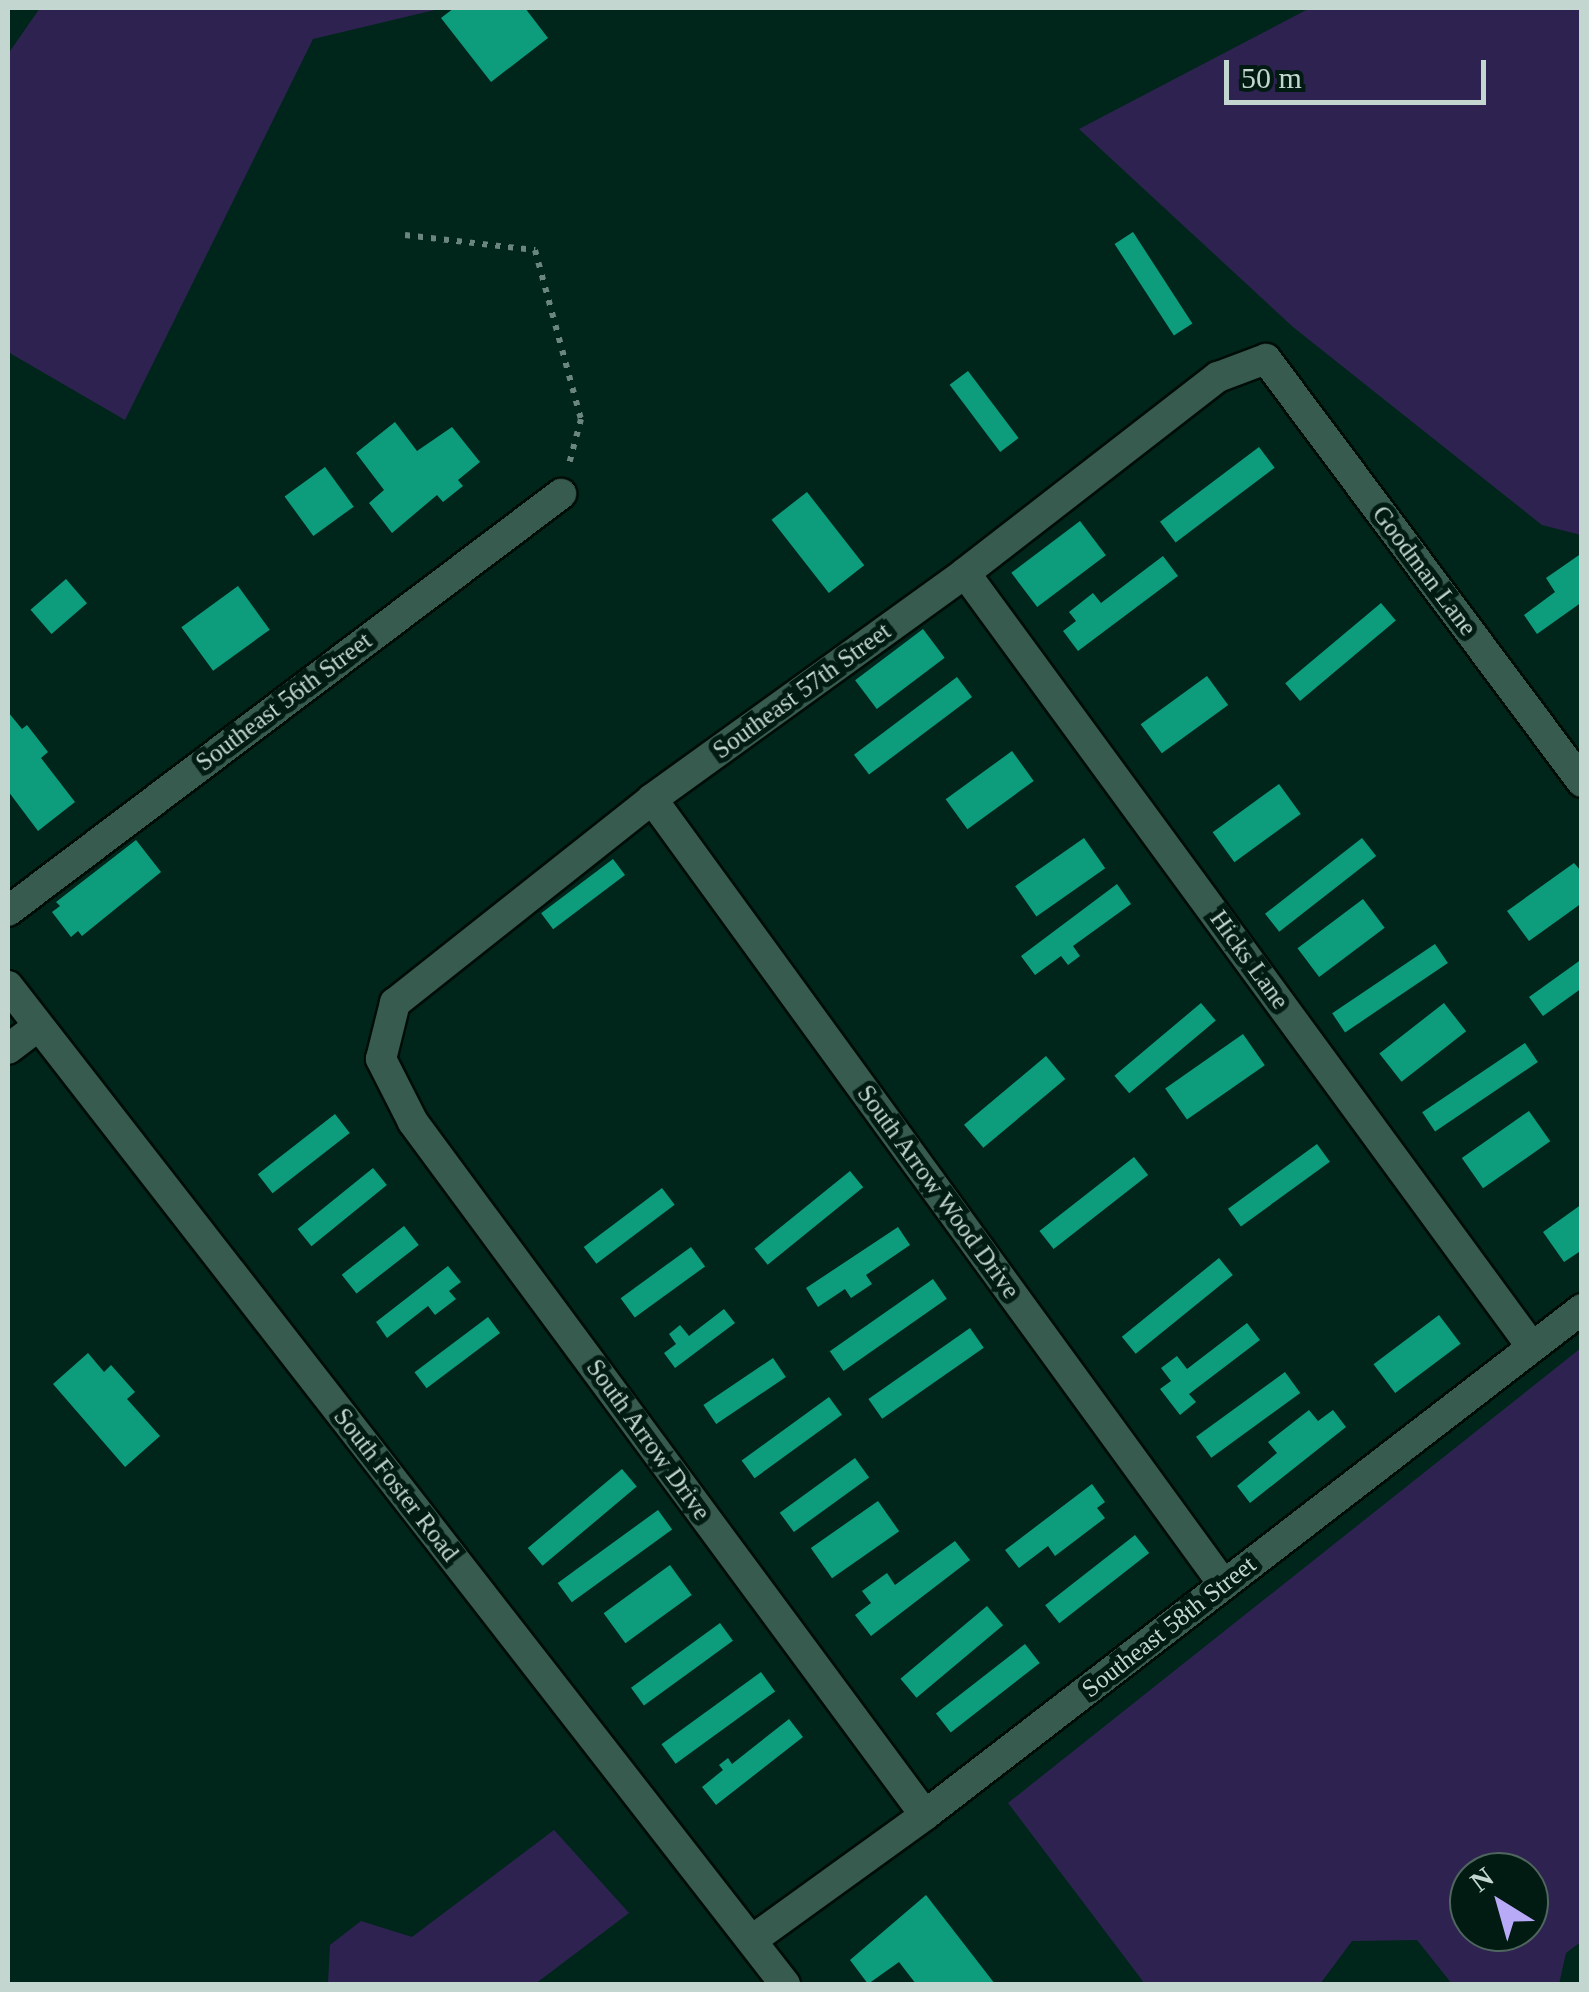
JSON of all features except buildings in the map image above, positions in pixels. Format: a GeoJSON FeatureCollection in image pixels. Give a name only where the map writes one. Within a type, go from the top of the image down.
{"type":"FeatureCollection","features":[{"type":"Feature","properties":{"kind":"street","name":"Southeast 57th Street"},"geometry":{"type":"LineString","coordinates":[[381,1060],[395,1003],[652,799],[965,573],[1218,377],[1266,359]]}},
{"type":"Feature","properties":{"kind":"street","name":"Goodman Lane"},"geometry":{"type":"LineString","coordinates":[[1266,359],[1582,782]]}},
{"type":"Feature","properties":{"kind":"street","name":"Southeast 56th Street"},"geometry":{"type":"LineString","coordinates":[[8,911],[561,494]]}},
{"type":"Feature","properties":{"kind":"street","name":"Hicks Lane"},"geometry":{"type":"LineString","coordinates":[[965,573],[1532,1347]]}},
{"type":"Feature","properties":{"kind":"street","name":"South Arrow Wood Drive"},"geometry":{"type":"LineString","coordinates":[[652,799],[1224,1585]]}},
{"type":"Feature","properties":{"kind":"street","name":"South Foster Road"},"geometry":{"type":"LineString","coordinates":[[8,986],[785,1984]]}},
{"type":"Feature","properties":{"kind":"street"},"geometry":{"type":"LineString","coordinates":[[8,1049],[38,1026]]}},
{"type":"Feature","properties":{"kind":"street","name":"South Arrow Drive"},"geometry":{"type":"LineString","coordinates":[[381,1060],[413,1122],[924,1815]]}},
{"type":"Feature","properties":{"kind":"street","name":"Southeast 58th Street"},"geometry":{"type":"LineString","coordinates":[[752,1940],[924,1815],[1582,1310]]}},
{"type":"Feature","properties":{"kind":"path"},"geometry":{"type":"LineString","coordinates":[[405,235],[535,250],[581,419],[561,494]]}},
{"type":"Feature","properties":{"kind":"shaded area"},"geometry":{"type":"Polygon","coordinates":[[[40,8],[443,8],[313,39],[125,420],[8,352],[8,54],[40,8]]]}},
{"type":"Feature","properties":{"kind":"shaded area"},"geometry":{"type":"Polygon","coordinates":[[[1310,8],[1581,8],[1581,535],[1542,525],[1293,327],[1079,129],[1310,8]]]}},
{"type":"Feature","properties":{"kind":"shaded area"},"geometry":{"type":"Polygon","coordinates":[[[1581,1348],[1582,1941],[1566,1953],[1559,1984],[1452,1984],[1417,1940],[1352,1941],[1320,1984],[1145,1984],[1008,1803],[1581,1348]]]}},
{"type":"Feature","properties":{"kind":"shaded area"},"geometry":{"type":"Polygon","coordinates":[[[554,1830],[629,1913],[535,1984],[328,1984],[330,1945],[361,1921],[412,1937],[554,1830]]]}}]}
